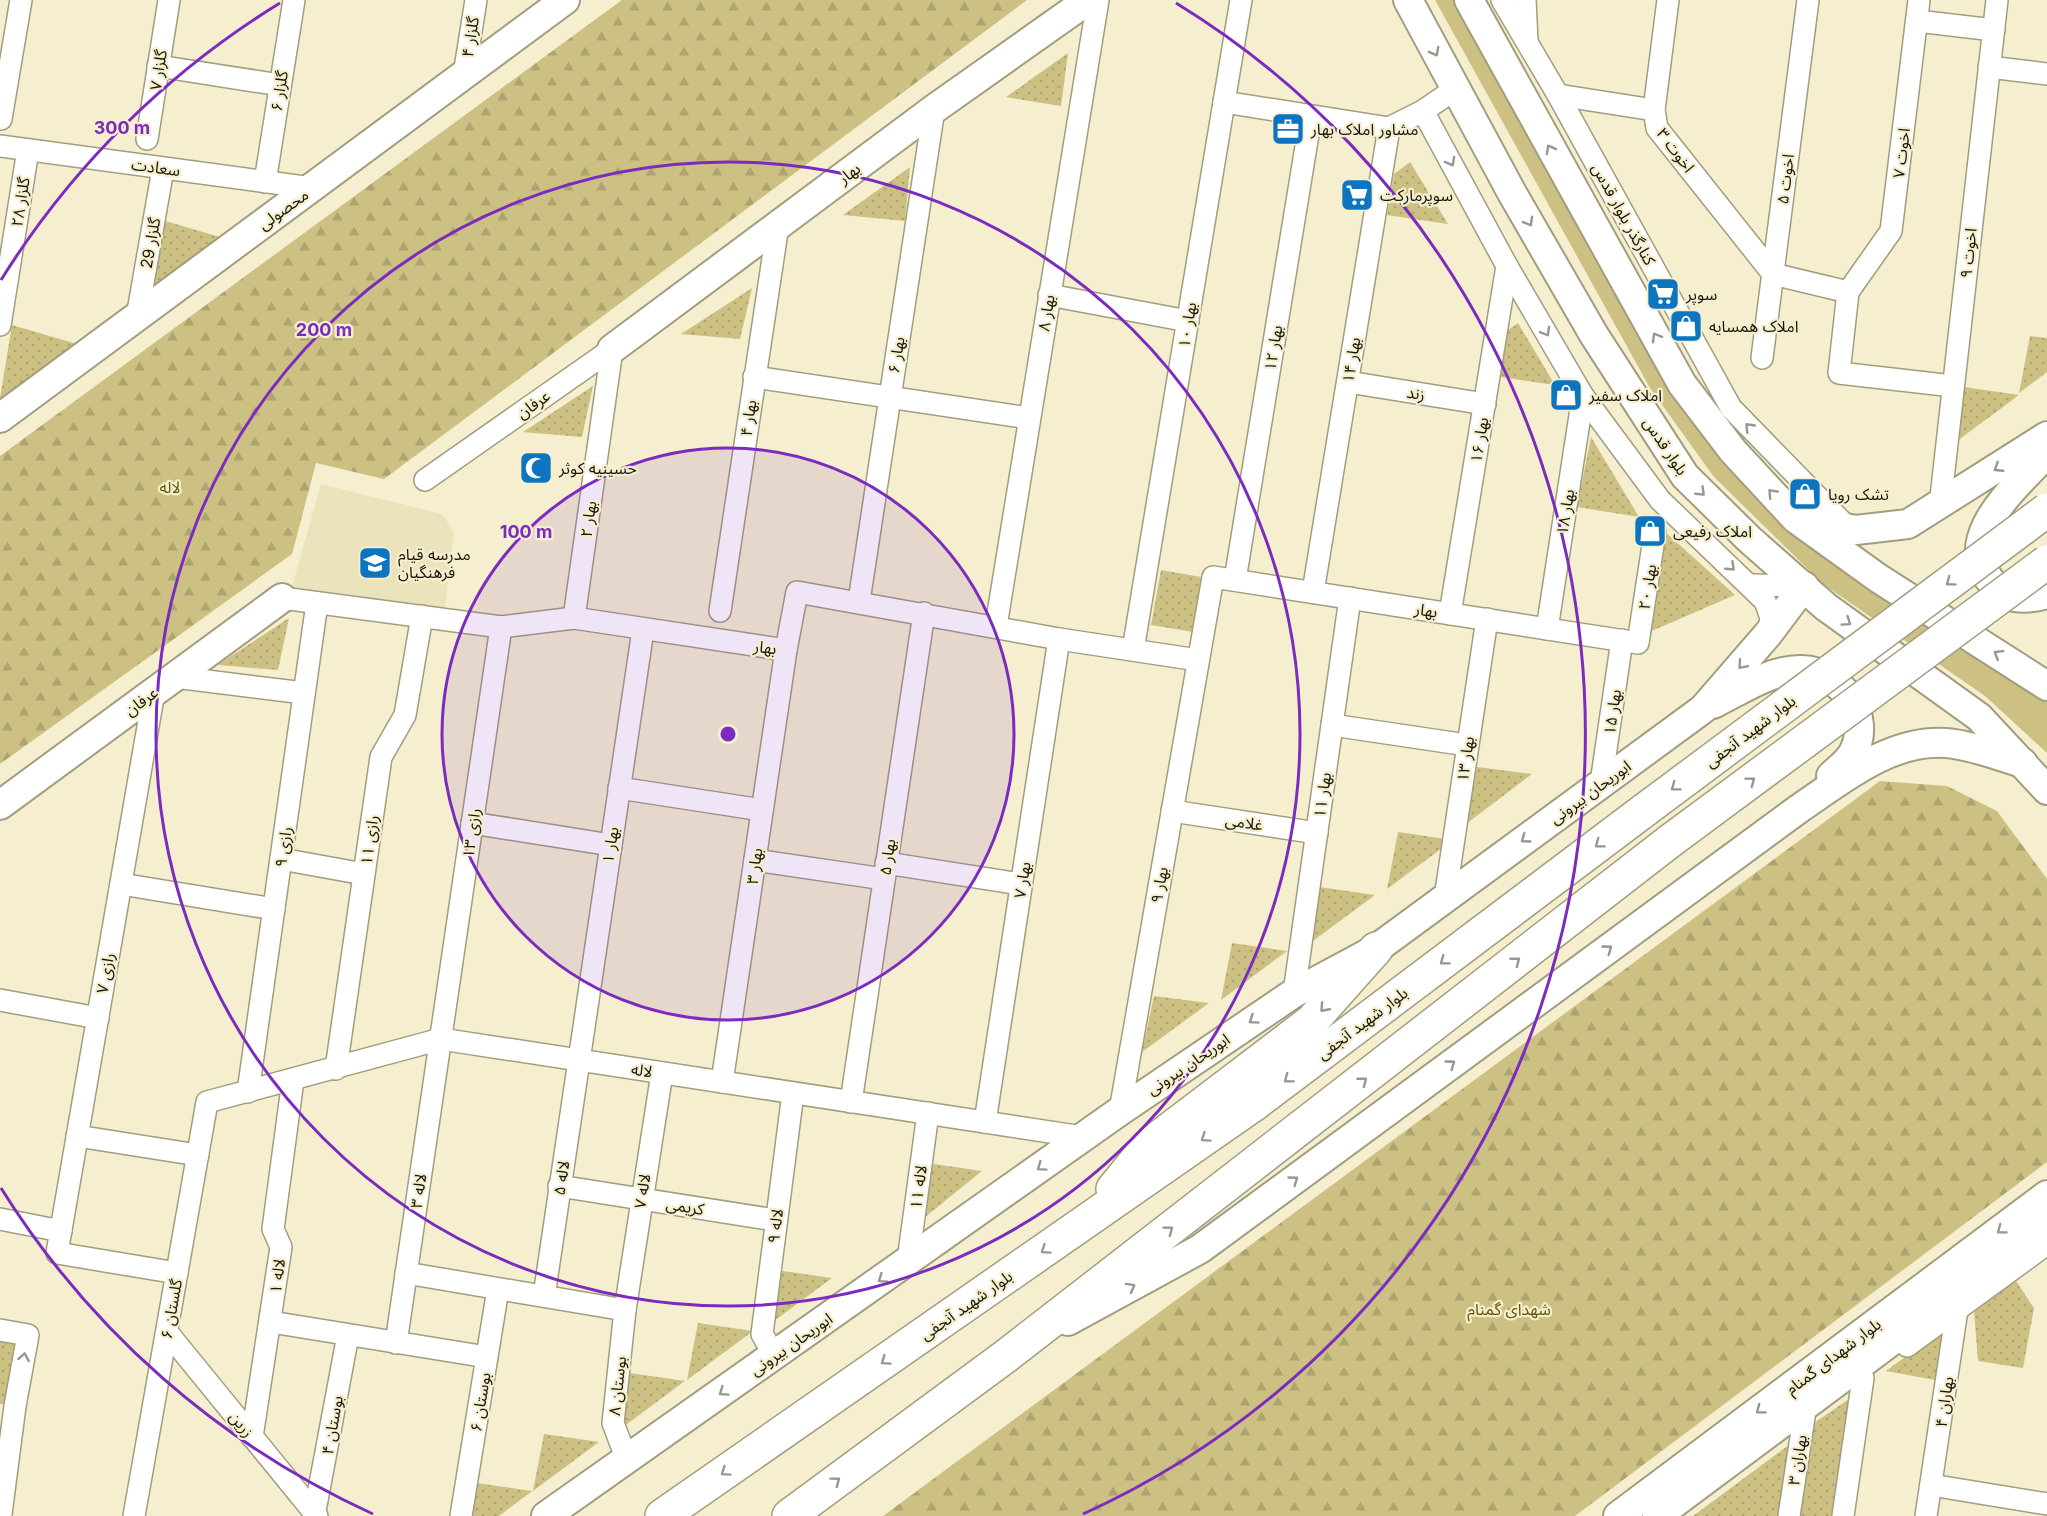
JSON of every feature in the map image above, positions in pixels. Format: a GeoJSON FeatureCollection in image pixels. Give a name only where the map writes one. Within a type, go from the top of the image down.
{"type":"FeatureCollection","features":[{"type":"Feature","properties":{"kind":"main road","name":"محصولی"},"geometry":{"type":"LineString","coordinates":[[0,418],[565,0]]}},
{"type":"Feature","properties":{"kind":"main road","name":"بهار"},"geometry":{"type":"LineString","coordinates":[[612,349],[934,109],[1088,0]]}},
{"type":"Feature","properties":{"kind":"main road","name":"بلوار قدس"},"geometry":{"type":"LineString","coordinates":[[1408,0],[1455,89],[1609,361],[1685,476],[1749,539],[1826,607],[1979,717],[2047,790]]}},
{"type":"Feature","properties":{"kind":"main road"},"geometry":{"type":"LineString","coordinates":[[1469,0],[1682,384],[1733,451],[1796,519],[1878,578],[2047,686]]}},
{"type":"Feature","properties":{"kind":"main road"},"geometry":{"type":"LineString","coordinates":[[1796,519],[1849,529],[1882,530],[1908,524],[1940,506],[2047,436]]}},
{"type":"Feature","properties":{"kind":"main road"},"geometry":{"type":"LineString","coordinates":[[2047,453],[1993,515],[1981,537],[1979,555],[1986,575],[2004,592],[2011,596],[2032,598],[2047,594]]}},
{"type":"Feature","properties":{"kind":"main road","name":"بلوار شهید آنجفی"},"geometry":{"type":"LineString","coordinates":[[662,1516],[1253,1105],[2047,510]]}},
{"type":"Feature","properties":{"kind":"main road"},"geometry":{"type":"LineString","coordinates":[[789,1516],[1006,1356],[1670,841],[2047,562]]}},
{"type":"Feature","properties":{"kind":"main road","name":"ابوریحان بیرونی"},"geometry":{"type":"LineString","coordinates":[[546,1516],[1120,1111],[1294,993],[1376,949],[1703,709],[1768,634],[1804,586]]}},
{"type":"Feature","properties":{"kind":"main road","name":"عرفان"},"geometry":{"type":"LineString","coordinates":[[0,805],[282,598]]}},
{"type":"Feature","properties":{"kind":"main road"},"geometry":{"type":"LineString","coordinates":[[1703,709],[1781,671],[1803,669],[1823,674],[1841,686],[1853,704],[1860,725],[1853,754],[1800,808]]}},
{"type":"Feature","properties":{"kind":"main road"},"geometry":{"type":"LineString","coordinates":[[1006,1356],[1200,1249],[1800,808],[1867,763],[1908,747],[1947,743],[1981,750],[2023,763]]}},
{"type":"Feature","properties":{"kind":"main road"},"geometry":{"type":"LineString","coordinates":[[1089,1219],[1149,1145],[1312,1021],[1376,949]]}},
{"type":"Feature","properties":{"kind":"main road","name":"بلوار شهدای گمنام"},"geometry":{"type":"LineString","coordinates":[[1618,1516],[2047,1195]]}},
{"type":"Feature","properties":{"kind":"main road","name":"بلوار شهدای گمنام"},"geometry":{"type":"LineString","coordinates":[[1657,1516],[1959,1300],[2047,1225]]}},
{"type":"Feature","properties":{"kind":"street"},"geometry":{"type":"LineString","coordinates":[[1,119],[21,0]]}},
{"type":"Feature","properties":{"kind":"street","name":"گلزار ۷"},"geometry":{"type":"LineString","coordinates":[[147,139],[169,0]]}},
{"type":"Feature","properties":{"kind":"street","name":"گلزار ۶"},"geometry":{"type":"LineString","coordinates":[[265,182],[294,0]]}},
{"type":"Feature","properties":{"kind":"street","name":"گلزار ۴"},"geometry":{"type":"LineString","coordinates":[[464,75],[476,0]]}},
{"type":"Feature","properties":{"kind":"street","name":"بهار ۸"},"geometry":{"type":"LineString","coordinates":[[996,626],[1098,0]]}},
{"type":"Feature","properties":{"kind":"street","name":"بهار ۱۰"},"geometry":{"type":"LineString","coordinates":[[1133,650],[1241,0]]}},
{"type":"Feature","properties":{"kind":"street","name":"کنارگذر بلوار قدس"},"geometry":{"type":"LineString","coordinates":[[1502,0],[1558,95],[1731,408],[1849,529]]}},
{"type":"Feature","properties":{"kind":"street"},"geometry":{"type":"LineString","coordinates":[[1525,0],[1528,44]]}},
{"type":"Feature","properties":{"kind":"street","name":"اخوت ۳"},"geometry":{"type":"LineString","coordinates":[[1668,0],[1654,110],[1657,128],[1773,274]]}},
{"type":"Feature","properties":{"kind":"street","name":"اخوت ۵"},"geometry":{"type":"LineString","coordinates":[[1762,357],[1808,0]]}},
{"type":"Feature","properties":{"kind":"street","name":"اخوت ۷"},"geometry":{"type":"LineString","coordinates":[[1848,292],[1891,231],[1919,0]]}},
{"type":"Feature","properties":{"kind":"street","name":"اخوت ۹"},"geometry":{"type":"LineString","coordinates":[[1940,506],[1997,0]]}},
{"type":"Feature","properties":{"kind":"street"},"geometry":{"type":"LineString","coordinates":[[1917,21],[1994,30]]}},
{"type":"Feature","properties":{"kind":"street"},"geometry":{"type":"LineString","coordinates":[[158,66],[280,85]]}},
{"type":"Feature","properties":{"kind":"street"},"geometry":{"type":"LineString","coordinates":[[1989,67],[2047,74]]}},
{"type":"Feature","properties":{"kind":"street"},"geometry":{"type":"LineString","coordinates":[[1224,102],[1389,128],[1423,111],[1455,89]]}},
{"type":"Feature","properties":{"kind":"street"},"geometry":{"type":"LineString","coordinates":[[1558,95],[1654,110]]}},
{"type":"Feature","properties":{"kind":"street","name":"بهار ۶"},"geometry":{"type":"LineString","coordinates":[[859,601],[934,109]]}},
{"type":"Feature","properties":{"kind":"street"},"geometry":{"type":"LineString","coordinates":[[1423,111],[1507,266],[1583,396],[1660,500],[1751,585],[1770,609],[1768,634]]}},
{"type":"Feature","properties":{"kind":"street","name":"بهار ۱۲"},"geometry":{"type":"LineString","coordinates":[[1235,580],[1311,116]]}},
{"type":"Feature","properties":{"kind":"street","name":"بهار ۱۴"},"geometry":{"type":"LineString","coordinates":[[1313,592],[1389,128]]}},
{"type":"Feature","properties":{"kind":"street","name":"سعادت"},"geometry":{"type":"LineString","coordinates":[[0,146],[312,188]]}},
{"type":"Feature","properties":{"kind":"street","name":"گلزار ۲۸"},"geometry":{"type":"LineString","coordinates":[[0,325],[28,150]]}},
{"type":"Feature","properties":{"kind":"street","name":"گلزار 29"},"geometry":{"type":"LineString","coordinates":[[137,317],[163,169]]}},
{"type":"Feature","properties":{"kind":"street","name":"بهار ۴"},"geometry":{"type":"LineString","coordinates":[[720,611],[778,225]]}},
{"type":"Feature","properties":{"kind":"street","name":"بهار ۱۶"},"geometry":{"type":"LineString","coordinates":[[1450,614],[1507,266]]}},
{"type":"Feature","properties":{"kind":"street"},"geometry":{"type":"LineString","coordinates":[[1773,274],[1848,292],[1839,373],[1953,386]]}},
{"type":"Feature","properties":{"kind":"street"},"geometry":{"type":"LineString","coordinates":[[1049,295],[1188,321]]}},
{"type":"Feature","properties":{"kind":"street","name":"عرفان"},"geometry":{"type":"LineString","coordinates":[[425,480],[612,349]]}},
{"type":"Feature","properties":{"kind":"street","name":"بهار ۲"},"geometry":{"type":"LineString","coordinates":[[574,618],[612,349]]}},
{"type":"Feature","properties":{"kind":"street"},"geometry":{"type":"LineString","coordinates":[[754,377],[1029,418]]}},
{"type":"Feature","properties":{"kind":"street","name":"زند"},"geometry":{"type":"LineString","coordinates":[[1348,382],[1485,404]]}},
{"type":"Feature","properties":{"kind":"street","name":"بهار ۱۸"},"geometry":{"type":"LineString","coordinates":[[1547,629],[1583,396]]}},
{"type":"Feature","properties":{"kind":"street","name":"بهار ۲۰"},"geometry":{"type":"LineString","coordinates":[[1630,641],[1655,532]]}},
{"type":"Feature","properties":{"kind":"street","name":"بهار"},"geometry":{"type":"LineString","coordinates":[[1213,577],[1630,641]]}},
{"type":"Feature","properties":{"kind":"street","name":"بهار ۹"},"geometry":{"type":"LineString","coordinates":[[1120,1111],[1213,577]]}},
{"type":"Feature","properties":{"kind":"street"},"geometry":{"type":"LineString","coordinates":[[1751,585],[1804,586]]}},
{"type":"Feature","properties":{"kind":"street","name":"بهار"},"geometry":{"type":"LineString","coordinates":[[282,598],[501,627],[574,618],[786,650],[797,592],[859,601],[1059,639],[1198,660]]}},
{"type":"Feature","properties":{"kind":"street","name":"بهار ۱۱"},"geometry":{"type":"LineString","coordinates":[[1294,993],[1350,598]]}},
{"type":"Feature","properties":{"kind":"street","name":"رازی ۹"},"geometry":{"type":"LineString","coordinates":[[248,1092],[317,603]]}},
{"type":"Feature","properties":{"kind":"street","name":"بهار ۵"},"geometry":{"type":"LineString","coordinates":[[851,1102],[924,613]]}},
{"type":"Feature","properties":{"kind":"street","name":"رازی ۱۱"},"geometry":{"type":"LineString","coordinates":[[336,1069],[381,757],[405,715],[422,616]]}},
{"type":"Feature","properties":{"kind":"street","name":"بهار ۱۳"},"geometry":{"type":"LineString","coordinates":[[1445,898],[1487,619]]}},
{"type":"Feature","properties":{"kind":"street","name":"رازی ۱۳"},"geometry":{"type":"LineString","coordinates":[[441,1039],[501,627]]}},
{"type":"Feature","properties":{"kind":"street","name":"بهار ۱"},"geometry":{"type":"LineString","coordinates":[[578,1060],[643,630]]}},
{"type":"Feature","properties":{"kind":"street","name":"بهار ۷"},"geometry":{"type":"LineString","coordinates":[[985,1122],[1059,639]]}},
{"type":"Feature","properties":{"kind":"street","name":"بهار ۱۵"},"geometry":{"type":"LineString","coordinates":[[1601,783],[1630,641]]}},
{"type":"Feature","properties":{"kind":"street","name":"بهار ۳"},"geometry":{"type":"LineString","coordinates":[[722,1082],[786,650]]}},
{"type":"Feature","properties":{"kind":"street"},"geometry":{"type":"LineString","coordinates":[[164,684],[304,693]]}},
{"type":"Feature","properties":{"kind":"street","name":"رازی ۷"},"geometry":{"type":"LineString","coordinates":[[164,684],[121,884],[57,1253],[177,1274]]}},
{"type":"Feature","properties":{"kind":"street"},"geometry":{"type":"LineString","coordinates":[[1332,725],[1467,745]]}},
{"type":"Feature","properties":{"kind":"street"},"geometry":{"type":"LineString","coordinates":[[619,788],[762,810]]}},
{"type":"Feature","properties":{"kind":"street","name":"غلامی"},"geometry":{"type":"LineString","coordinates":[[1172,811],[1317,832]]}},
{"type":"Feature","properties":{"kind":"street"},"geometry":{"type":"LineString","coordinates":[[472,823],[610,845]]}},
{"type":"Feature","properties":{"kind":"street"},"geometry":{"type":"LineString","coordinates":[[281,859],[364,874]]}},
{"type":"Feature","properties":{"kind":"street"},"geometry":{"type":"LineString","coordinates":[[755,860],[1021,884]]}},
{"type":"Feature","properties":{"kind":"street"},"geometry":{"type":"LineString","coordinates":[[121,884],[274,909]]}},
{"type":"Feature","properties":{"kind":"street"},"geometry":{"type":"LineString","coordinates":[[0,1000],[98,1018]]}},
{"type":"Feature","properties":{"kind":"street","name":"لاله"},"geometry":{"type":"LineString","coordinates":[[207,1102],[441,1039],[1083,1137]]}},
{"type":"Feature","properties":{"kind":"street","name":"لاله ۳"},"geometry":{"type":"LineString","coordinates":[[396,1343],[441,1039]]}},
{"type":"Feature","properties":{"kind":"street","name":"لاله ۵"},"geometry":{"type":"LineString","coordinates":[[544,1296],[578,1060]]}},
{"type":"Feature","properties":{"kind":"street","name":"لاله ۷"},"geometry":{"type":"LineString","coordinates":[[625,1310],[662,1073]]}},
{"type":"Feature","properties":{"kind":"street","name":"لاله ۱"},"geometry":{"type":"LineString","coordinates":[[252,1437],[281,1247],[273,1229],[292,1080]]}},
{"type":"Feature","properties":{"kind":"street","name":"لاله ۹"},"geometry":{"type":"LineString","coordinates":[[774,1355],[762,1334],[793,1093]]}},
{"type":"Feature","properties":{"kind":"street","name":"گلستان ۶"},"geometry":{"type":"LineString","coordinates":[[134,1516],[207,1102]]}},
{"type":"Feature","properties":{"kind":"street","name":"لاله ۱۱"},"geometry":{"type":"LineString","coordinates":[[908,1261],[928,1113]]}},
{"type":"Feature","properties":{"kind":"street"},"geometry":{"type":"LineString","coordinates":[[77,1136],[198,1155]]}},
{"type":"Feature","properties":{"kind":"street","name":"کریمی"},"geometry":{"type":"LineString","coordinates":[[560,1186],[775,1220]]}},
{"type":"Feature","properties":{"kind":"street"},"geometry":{"type":"LineString","coordinates":[[0,1220],[61,1230]]}},
{"type":"Feature","properties":{"kind":"street"},"geometry":{"type":"LineString","coordinates":[[1677,1516],[1804,1413],[1863,1378],[1959,1300],[2047,1244]]}},
{"type":"Feature","properties":{"kind":"street"},"geometry":{"type":"LineString","coordinates":[[406,1274],[625,1310]]}},
{"type":"Feature","properties":{"kind":"street","name":"بوستان ۶"},"geometry":{"type":"LineString","coordinates":[[461,1516],[498,1289]]}},
{"type":"Feature","properties":{"kind":"street","name":"بهاران ۴"},"geometry":{"type":"LineString","coordinates":[[1926,1516],[1959,1300]]}},
{"type":"Feature","properties":{"kind":"street","name":"بوستان ۸"},"geometry":{"type":"LineString","coordinates":[[625,1310],[613,1423],[627,1460]]}},
{"type":"Feature","properties":{"kind":"street"},"geometry":{"type":"LineString","coordinates":[[271,1322],[487,1357]]}},
{"type":"Feature","properties":{"kind":"street"},"geometry":{"type":"LineString","coordinates":[[0,1330],[28,1335],[7,1405],[5,1514]]}},
{"type":"Feature","properties":{"kind":"street","name":"زرین"},"geometry":{"type":"LineString","coordinates":[[167,1332],[315,1516]]}},
{"type":"Feature","properties":{"kind":"street","name":"بوستان ۴"},"geometry":{"type":"LineString","coordinates":[[315,1516],[348,1335]]}},
{"type":"Feature","properties":{"kind":"street"},"geometry":{"type":"LineString","coordinates":[[1843,1516],[1863,1378]]}},
{"type":"Feature","properties":{"kind":"street","name":"بهاران ۳"},"geometry":{"type":"LineString","coordinates":[[1789,1516],[1804,1413]]}},
{"type":"Feature","properties":{"kind":"street"},"geometry":{"type":"LineString","coordinates":[[1931,1485],[2047,1503]]}},
{"type":"Feature","properties":{"kind":"shaded area","name":"مدرسه قیام فرهنگیان"},"geometry":{"type":"Polygon","coordinates":[[[321,484],[442,514],[454,532],[444,616],[290,594],[321,484]]]}},
{"type":"Feature","properties":{"kind":"green space","name":"لاله"},"geometry":{"type":"Polygon","coordinates":[[[622,0],[1027,0],[384,479],[316,463],[292,554],[0,764],[0,456],[622,0]]]}},
{"type":"Feature","properties":{"kind":"green space"},"geometry":{"type":"Polygon","coordinates":[[[1435,0],[1463,0],[1744,481],[2047,698],[2047,753],[1985,696],[1823,584],[1714,477],[1650,388],[1435,0]]]}},
{"type":"Feature","properties":{"kind":"green space"},"geometry":{"type":"Polygon","coordinates":[[[1068,53],[1061,106],[1006,97],[1068,53]]]}},
{"type":"Feature","properties":{"kind":"green space"},"geometry":{"type":"Polygon","coordinates":[[[1410,162],[1448,224],[1387,215],[1394,174],[1410,162]]]}},
{"type":"Feature","properties":{"kind":"green space"},"geometry":{"type":"Polygon","coordinates":[[[910,167],[905,221],[843,215],[910,167]]]}},
{"type":"Feature","properties":{"kind":"green space"},"geometry":{"type":"Polygon","coordinates":[[[162,220],[227,239],[149,297],[162,220]]]}},
{"type":"Feature","properties":{"kind":"green space"},"geometry":{"type":"Polygon","coordinates":[[[752,288],[740,339],[681,334],[752,288]]]}},
{"type":"Feature","properties":{"kind":"green space"},"geometry":{"type":"Polygon","coordinates":[[[1518,323],[1555,385],[1494,376],[1501,335],[1518,323]]]}},
{"type":"Feature","properties":{"kind":"green space"},"geometry":{"type":"Polygon","coordinates":[[[12,325],[77,344],[0,401],[0,398],[12,325]]]}},
{"type":"Feature","properties":{"kind":"green space"},"geometry":{"type":"Polygon","coordinates":[[[2030,336],[2047,338],[2047,372],[2019,393],[2030,336]]]}},
{"type":"Feature","properties":{"kind":"green space"},"geometry":{"type":"Polygon","coordinates":[[[593,386],[582,437],[523,432],[593,386]]]}},
{"type":"Feature","properties":{"kind":"green space"},"geometry":{"type":"Polygon","coordinates":[[[1964,387],[2019,395],[1953,444],[1964,387]]]}},
{"type":"Feature","properties":{"kind":"green space"},"geometry":{"type":"Polygon","coordinates":[[[1591,437],[1639,517],[1577,507],[1591,437]]]}},
{"type":"Feature","properties":{"kind":"green space"},"geometry":{"type":"Polygon","coordinates":[[[1662,529],[1735,595],[1647,633],[1662,529]]]}},
{"type":"Feature","properties":{"kind":"green space"},"geometry":{"type":"Polygon","coordinates":[[[1161,570],[1201,577],[1193,632],[1151,625],[1161,570]]]}},
{"type":"Feature","properties":{"kind":"green space"},"geometry":{"type":"Polygon","coordinates":[[[289,618],[278,670],[219,665],[219,664],[289,618]]]}},
{"type":"Feature","properties":{"kind":"green space"},"geometry":{"type":"Polygon","coordinates":[[[1477,767],[1532,774],[1466,824],[1477,767]]]}},
{"type":"Feature","properties":{"kind":"green space","name":"شهدای گمنام"},"geometry":{"type":"Polygon","coordinates":[[[1880,781],[1947,786],[1997,811],[2047,879],[2047,1162],[1575,1516],[883,1516],[1880,781]]]}},
{"type":"Feature","properties":{"kind":"green space"},"geometry":{"type":"Polygon","coordinates":[[[1398,832],[1453,840],[1387,889],[1398,832]]]}},
{"type":"Feature","properties":{"kind":"green space"},"geometry":{"type":"Polygon","coordinates":[[[1319,887],[1375,895],[1309,944],[1319,887]]]}},
{"type":"Feature","properties":{"kind":"green space"},"geometry":{"type":"Polygon","coordinates":[[[1232,943],[1287,951],[1221,1000],[1232,943]]]}},
{"type":"Feature","properties":{"kind":"green space"},"geometry":{"type":"Polygon","coordinates":[[[1154,996],[1209,1003],[1142,1052],[1154,996]]]}},
{"type":"Feature","properties":{"kind":"green space"},"geometry":{"type":"Polygon","coordinates":[[[927,1163],[982,1171],[919,1222],[927,1163]]]}},
{"type":"Feature","properties":{"kind":"green space"},"geometry":{"type":"Polygon","coordinates":[[[776,1270],[832,1278],[770,1324],[776,1270]]]}},
{"type":"Feature","properties":{"kind":"green space"},"geometry":{"type":"Polygon","coordinates":[[[2014,1278],[2034,1308],[2023,1368],[1978,1361],[1974,1311],[2014,1278]]]}},
{"type":"Feature","properties":{"kind":"green space"},"geometry":{"type":"Polygon","coordinates":[[[698,1323],[753,1331],[687,1380],[698,1323]]]}},
{"type":"Feature","properties":{"kind":"green space"},"geometry":{"type":"Polygon","coordinates":[[[1943,1329],[1948,1332],[1941,1381],[1886,1371],[1943,1329]]]}},
{"type":"Feature","properties":{"kind":"green space"},"geometry":{"type":"Polygon","coordinates":[[[0,1330],[28,1335],[15,1406],[0,1404],[0,1330]]]}},
{"type":"Feature","properties":{"kind":"green space"},"geometry":{"type":"Polygon","coordinates":[[[630,1373],[685,1381],[619,1430],[630,1373]]]}},
{"type":"Feature","properties":{"kind":"green space"},"geometry":{"type":"Polygon","coordinates":[[[1849,1399],[1851,1402],[1833,1516],[1800,1516],[1814,1423],[1849,1399]]]}},
{"type":"Feature","properties":{"kind":"green space"},"geometry":{"type":"Polygon","coordinates":[[[544,1434],[599,1442],[533,1491],[544,1434]]]}},
{"type":"Feature","properties":{"kind":"green space"},"geometry":{"type":"Polygon","coordinates":[[[1797,1439],[1786,1516],[1693,1516],[1797,1439]]]}},
{"type":"Feature","properties":{"kind":"green space"},"geometry":{"type":"Polygon","coordinates":[[[477,1483],[532,1491],[499,1516],[471,1516],[477,1483]]]}},
{"type":"Feature","properties":{"kind":"place","name":"مشاور املاک بهار"},"geometry":{"type":"Point","coordinates":[1288,129]}},
{"type":"Feature","properties":{"kind":"place","name":"سوپرمارکت"},"geometry":{"type":"Point","coordinates":[1357,195]}},
{"type":"Feature","properties":{"kind":"place","name":"سوپر"},"geometry":{"type":"Point","coordinates":[1663,294]}},
{"type":"Feature","properties":{"kind":"place","name":"املاک همسایه"},"geometry":{"type":"Point","coordinates":[1686,326]}},
{"type":"Feature","properties":{"kind":"place","name":"املاک سفیر"},"geometry":{"type":"Point","coordinates":[1566,395]}},
{"type":"Feature","properties":{"kind":"place","name":"حسینیه کوثر"},"geometry":{"type":"Point","coordinates":[536,468]}},
{"type":"Feature","properties":{"kind":"place","name":"تشک رویا"},"geometry":{"type":"Point","coordinates":[1805,494]}},
{"type":"Feature","properties":{"kind":"place","name":"املاک رفیعی"},"geometry":{"type":"Point","coordinates":[1650,531]}},
{"type":"Feature","properties":{"kind":"place","name":"مدرسه قیام فرهنگیان"},"geometry":{"type":"Point","coordinates":[375,563]}}]}
